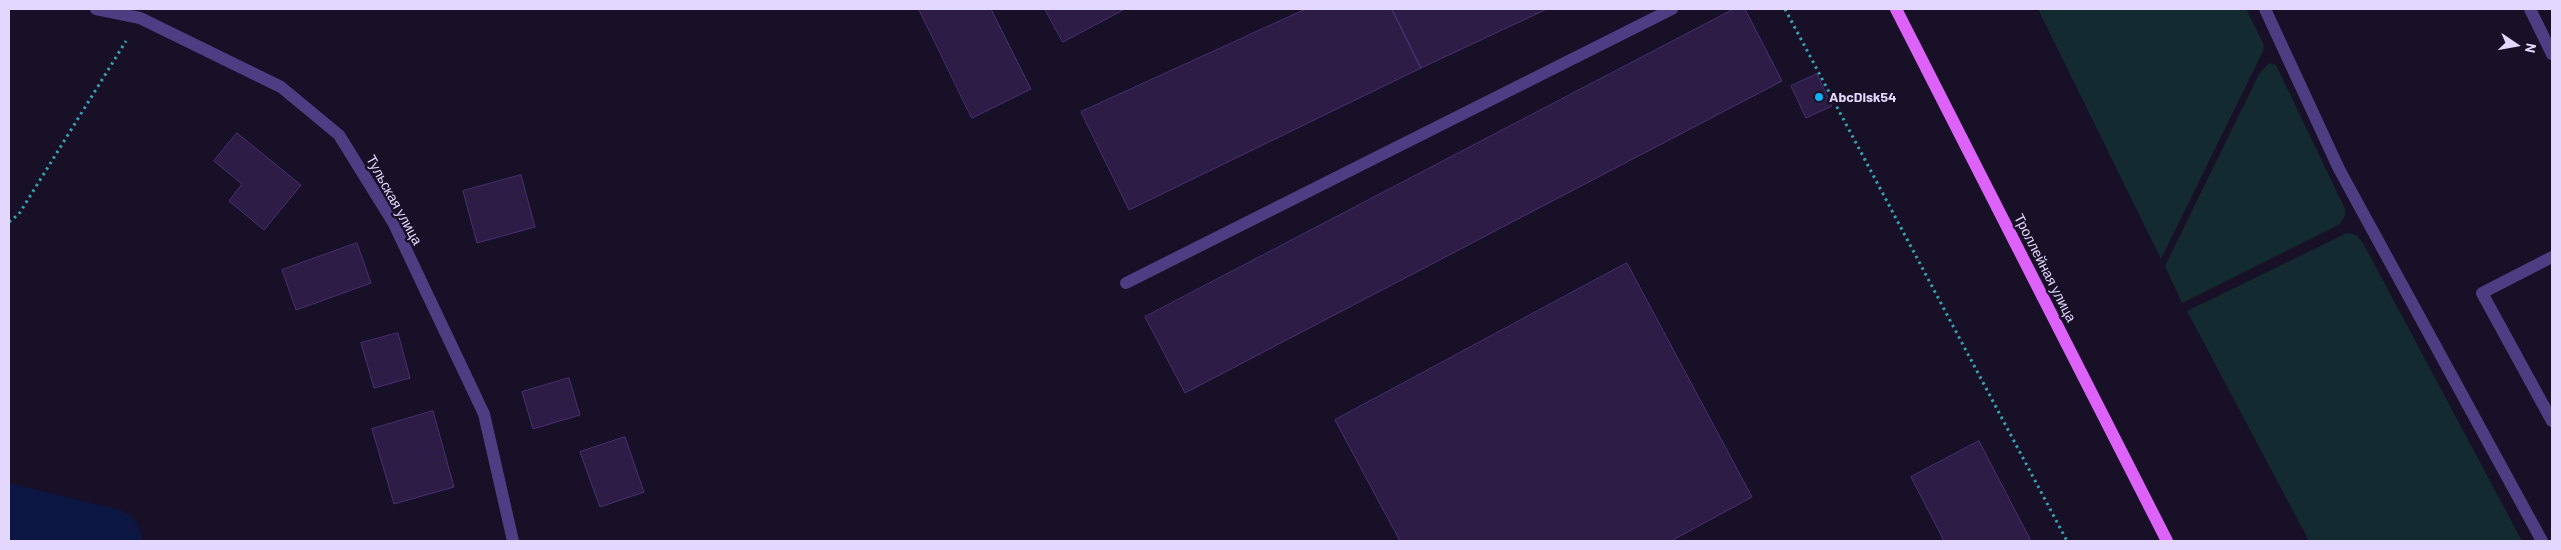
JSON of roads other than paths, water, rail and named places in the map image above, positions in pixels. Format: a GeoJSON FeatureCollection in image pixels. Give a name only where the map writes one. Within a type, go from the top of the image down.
{"type":"FeatureCollection","features":[{"type":"Feature","properties":{"kind":"main road","name":"Троллейная улица"},"geometry":{"type":"LineString","coordinates":[[1896,9],[2167,541]]}},
{"type":"Feature","properties":{"kind":"street","name":"Тульская улица"},"geometry":{"type":"LineString","coordinates":[[96,9],[140,18],[281,87],[339,135],[392,222],[484,414],[513,541]]}},
{"type":"Feature","properties":{"kind":"street"},"geometry":{"type":"LineString","coordinates":[[1126,283],[1672,9]]}},
{"type":"Feature","properties":{"kind":"street"},"geometry":{"type":"LineString","coordinates":[[2265,9],[2339,169],[2542,541]]}},
{"type":"Feature","properties":{"kind":"street"},"geometry":{"type":"LineString","coordinates":[[2530,9],[2552,54]]}},
{"type":"Feature","properties":{"kind":"street"},"geometry":{"type":"LineString","coordinates":[[2552,257],[2482,293],[2552,421]]}},
{"type":"Feature","properties":{"kind":"waterway"},"geometry":{"type":"LineString","coordinates":[[9,517],[109,541]]}},
{"type":"Feature","properties":{"kind":"place","name":"AbcDisk54"},"geometry":{"type":"Point","coordinates":[1819,97]}}]}
